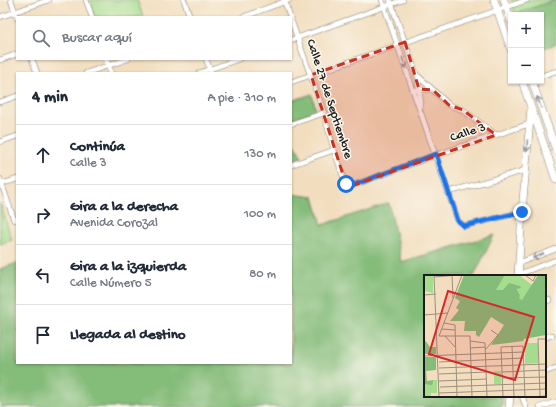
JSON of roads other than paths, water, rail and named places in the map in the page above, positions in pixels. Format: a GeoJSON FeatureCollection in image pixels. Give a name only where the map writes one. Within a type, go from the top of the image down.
{"type":"FeatureCollection","features":[{"type":"Feature","properties":{"kind":"main road"},"geometry":{"type":"LineString","coordinates":[[494,0],[510,48]]}},
{"type":"Feature","properties":{"kind":"main road"},"geometry":{"type":"LineString","coordinates":[[523,84],[556,180]]}},
{"type":"Feature","properties":{"kind":"main road"},"geometry":{"type":"LineString","coordinates":[[533,84],[556,150]]}},
{"type":"Feature","properties":{"kind":"main road"},"geometry":{"type":"LineString","coordinates":[[518,275],[531,108]]}},
{"type":"Feature","properties":{"kind":"main road"},"geometry":{"type":"LineString","coordinates":[[509,407],[510,397]]}},
{"type":"Feature","properties":{"kind":"street"},"geometry":{"type":"LineString","coordinates":[[11,0],[16,16]]}},
{"type":"Feature","properties":{"kind":"street"},"geometry":{"type":"LineString","coordinates":[[0,17],[49,0]]}},
{"type":"Feature","properties":{"kind":"street"},"geometry":{"type":"LineString","coordinates":[[86,0],[92,16]]}},
{"type":"Feature","properties":{"kind":"street"},"geometry":{"type":"LineString","coordinates":[[184,0],[190,16]]}},
{"type":"Feature","properties":{"kind":"street"},"geometry":{"type":"LineString","coordinates":[[382,0],[416,90],[422,114],[458,221],[464,226],[522,212]]}},
{"type":"Feature","properties":{"kind":"street"},"geometry":{"type":"LineString","coordinates":[[292,40],[385,6],[391,2],[403,0]]}},
{"type":"Feature","properties":{"kind":"street"},"geometry":{"type":"LineString","coordinates":[[292,82],[497,10],[505,4],[527,0]]}},
{"type":"Feature","properties":{"kind":"street"},"geometry":{"type":"LineString","coordinates":[[246,16],[286,1],[290,16]]}},
{"type":"Feature","properties":{"kind":"street"},"geometry":{"type":"LineString","coordinates":[[391,2],[416,75],[416,90]]}},
{"type":"Feature","properties":{"kind":"street","name":"Calle 27 de Septiembre"},"geometry":{"type":"LineString","coordinates":[[292,23],[324,113],[334,150],[346,184]]}},
{"type":"Feature","properties":{"kind":"street"},"geometry":{"type":"LineString","coordinates":[[0,60],[16,54]]}},
{"type":"Feature","properties":{"kind":"street"},"geometry":{"type":"LineString","coordinates":[[32,60],[37,72]]}},
{"type":"Feature","properties":{"kind":"street"},"geometry":{"type":"LineString","coordinates":[[106,60],[111,72]]}},
{"type":"Feature","properties":{"kind":"street"},"geometry":{"type":"LineString","coordinates":[[89,72],[125,60]]}},
{"type":"Feature","properties":{"kind":"street"},"geometry":{"type":"LineString","coordinates":[[206,60],[210,71],[237,60]]}},
{"type":"Feature","properties":{"kind":"street"},"geometry":{"type":"LineString","coordinates":[[544,75],[556,71]]}},
{"type":"Feature","properties":{"kind":"street"},"geometry":{"type":"LineString","coordinates":[[416,75],[450,105],[463,110],[496,135]]}},
{"type":"Feature","properties":{"kind":"street"},"geometry":{"type":"LineString","coordinates":[[416,90],[433,90]]}},
{"type":"Feature","properties":{"kind":"street"},"geometry":{"type":"LineString","coordinates":[[0,102],[16,96]]}},
{"type":"Feature","properties":{"kind":"street"},"geometry":{"type":"LineString","coordinates":[[292,124],[324,113]]}},
{"type":"Feature","properties":{"kind":"street","name":"Calle 3"},"geometry":{"type":"LineString","coordinates":[[346,184],[354,185],[436,154],[529,124]]}},
{"type":"Feature","properties":{"kind":"street"},"geometry":{"type":"LineString","coordinates":[[0,142],[16,136]]}},
{"type":"Feature","properties":{"kind":"street"},"geometry":{"type":"LineString","coordinates":[[292,165],[334,150]]}},
{"type":"Feature","properties":{"kind":"street"},"geometry":{"type":"LineString","coordinates":[[449,192],[526,170]]}},
{"type":"Feature","properties":{"kind":"street"},"geometry":{"type":"LineString","coordinates":[[16,179],[1,181],[16,219]]}},
{"type":"Feature","properties":{"kind":"street"},"geometry":{"type":"LineString","coordinates":[[519,263],[556,249]]}},
{"type":"Feature","properties":{"kind":"street"},"geometry":{"type":"LineString","coordinates":[[518,275],[556,260]]}},
{"type":"Feature","properties":{"kind":"street"},"geometry":{"type":"LineString","coordinates":[[546,337],[552,335]]}},
{"type":"Feature","properties":{"kind":"street"},"geometry":{"type":"LineString","coordinates":[[546,372],[556,368]]}},
{"type":"Feature","properties":{"kind":"street"},"geometry":{"type":"LineString","coordinates":[[522,397],[526,407]]}},
{"type":"Feature","properties":{"kind":"street"},"geometry":{"type":"LineString","coordinates":[[540,407],[556,402]]}}]}
